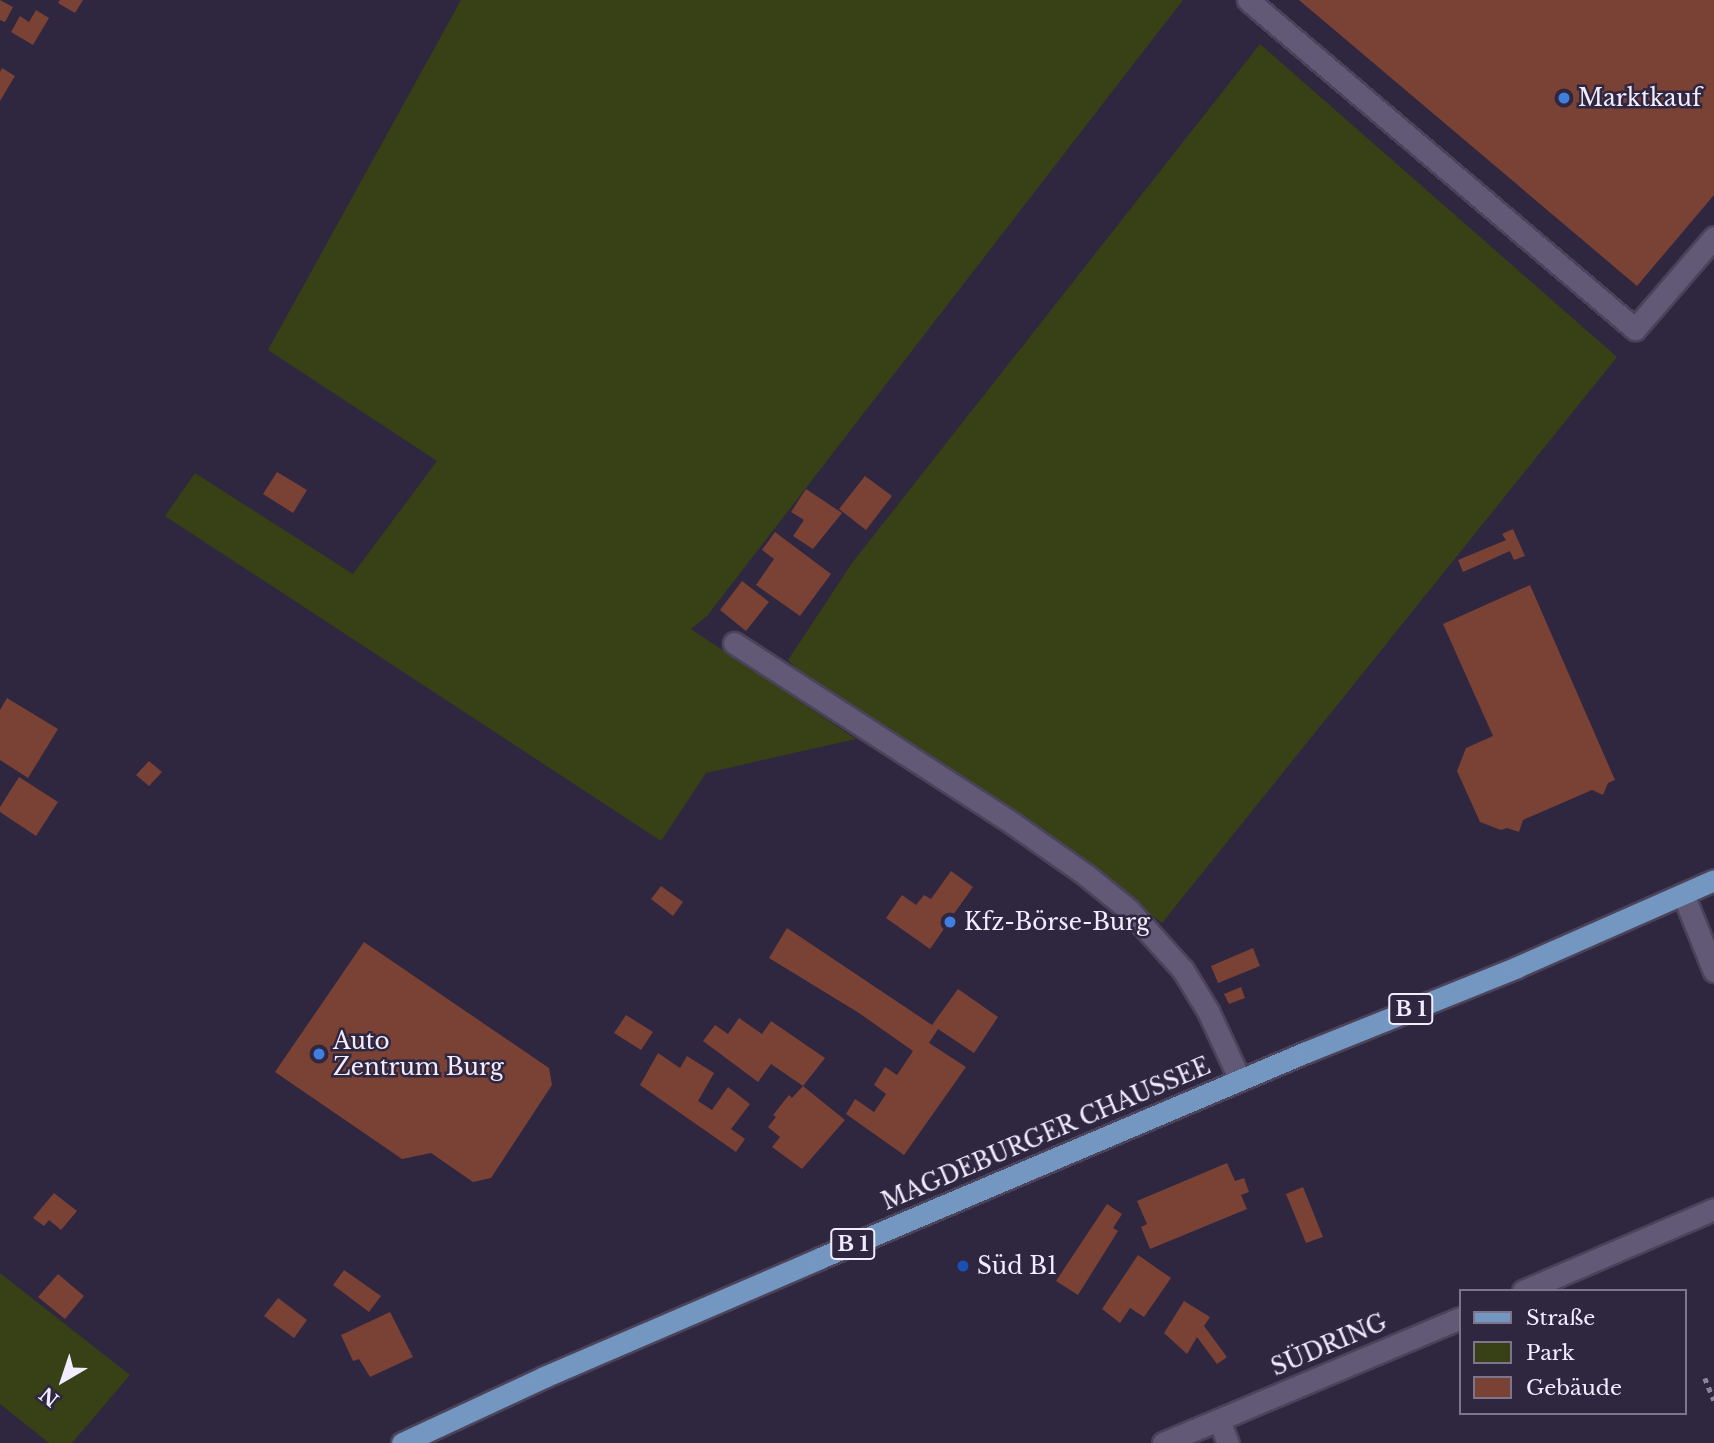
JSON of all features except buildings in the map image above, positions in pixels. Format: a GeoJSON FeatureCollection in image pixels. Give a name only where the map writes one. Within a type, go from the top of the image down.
{"type":"FeatureCollection","features":[{"type":"Feature","properties":{"kind":"main road","name":"MAGDEBURGER CHAUSSEE"},"geometry":{"type":"LineString","coordinates":[[402,1443],[569,1366],[1240,1080],[1517,967],[1714,880]]}},
{"type":"Feature","properties":{"kind":"street"},"geometry":{"type":"LineString","coordinates":[[1248,0],[1635,329],[1714,237]]}},
{"type":"Feature","properties":{"kind":"street"},"geometry":{"type":"LineString","coordinates":[[734,643],[1012,823],[1086,875],[1129,910],[1183,970],[1208,1010],[1240,1080]]}},
{"type":"Feature","properties":{"kind":"street"},"geometry":{"type":"LineString","coordinates":[[1683,894],[1714,971]]}},
{"type":"Feature","properties":{"kind":"street"},"geometry":{"type":"LineString","coordinates":[[1528,1289],[1714,1209]]}},
{"type":"Feature","properties":{"kind":"street","name":"SÜDRING"},"geometry":{"type":"LineString","coordinates":[[1163,1443],[1458,1319]]}},
{"type":"Feature","properties":{"kind":"street"},"geometry":{"type":"LineString","coordinates":[[1219,1420],[1228,1443]]}},
{"type":"Feature","properties":{"kind":"path"},"geometry":{"type":"LineString","coordinates":[[1705,1378],[1714,1400]]}},
{"type":"Feature","properties":{"kind":"green space"},"geometry":{"type":"Polygon","coordinates":[[[461,0],[1183,0],[707,616],[691,629],[856,739],[706,773],[661,841],[165,516],[195,473],[353,574],[437,461],[268,350],[461,0]]]}},
{"type":"Feature","properties":{"kind":"green space"},"geometry":{"type":"Polygon","coordinates":[[[1260,44],[1617,357],[1162,923],[1031,823],[807,679],[788,660],[852,563],[1260,44]]]}},
{"type":"Feature","properties":{"kind":"green space"},"geometry":{"type":"Polygon","coordinates":[[[0,1273],[130,1375],[72,1443],[49,1443],[0,1404],[0,1273]]]}},
{"type":"Feature","properties":{"kind":"place","name":"Marktkauf"},"geometry":{"type":"Point","coordinates":[1564,98]}},
{"type":"Feature","properties":{"kind":"place","name":"Kfz-Börse-Burg"},"geometry":{"type":"Point","coordinates":[950,922]}},
{"type":"Feature","properties":{"kind":"place","name":"Auto Zentrum Burg"},"geometry":{"type":"Point","coordinates":[319,1054]}},
{"type":"Feature","properties":{"kind":"place","name":"Süd B1"},"geometry":{"type":"Point","coordinates":[963,1266]}}]}
